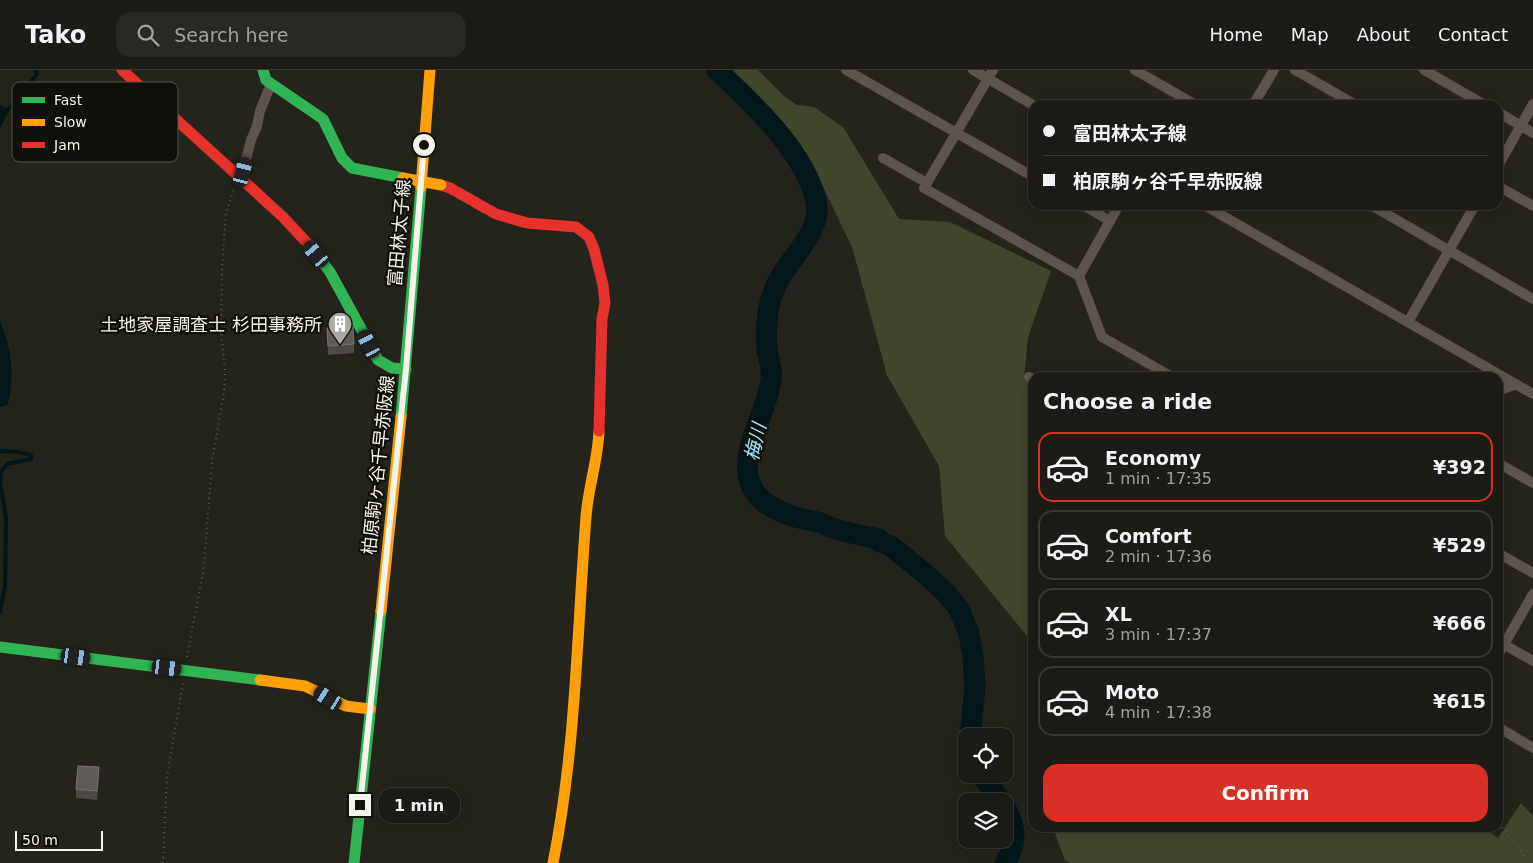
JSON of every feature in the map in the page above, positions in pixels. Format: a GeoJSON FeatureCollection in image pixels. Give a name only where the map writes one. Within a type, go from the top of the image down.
{"type":"FeatureCollection","features":[{"type":"Feature","properties":{"kind":"street","name":"柏原駒ヶ谷千早赤阪線"},"geometry":{"type":"LineString","coordinates":[[122,70],[135,82]]}},
{"type":"Feature","properties":{"kind":"street"},"geometry":{"type":"LineString","coordinates":[[264,70],[266,80],[324,119],[342,158],[352,168],[441,185],[450,188],[496,214],[527,223],[576,227],[589,237],[594,249],[603,285],[605,303],[602,319],[598,452],[586,515],[586,548],[578,641],[575,707],[562,819],[553,863]]}},
{"type":"Feature","properties":{"kind":"street","name":"富田林太子線"},"geometry":{"type":"LineString","coordinates":[[406,369],[430,70]]}},
{"type":"Feature","properties":{"kind":"street"},"geometry":{"type":"LineString","coordinates":[[846,70],[1028,174]]}},
{"type":"Feature","properties":{"kind":"street"},"geometry":{"type":"LineString","coordinates":[[973,70],[990,74],[1028,101]]}},
{"type":"Feature","properties":{"kind":"street"},"geometry":{"type":"LineString","coordinates":[[1135,70],[1187,100]]}},
{"type":"Feature","properties":{"kind":"street"},"geometry":{"type":"LineString","coordinates":[[1256,100],[1274,70]]}},
{"type":"Feature","properties":{"kind":"street"},"geometry":{"type":"LineString","coordinates":[[1295,70],[1347,100]]}},
{"type":"Feature","properties":{"kind":"street"},"geometry":{"type":"LineString","coordinates":[[1424,70],[1476,100]]}},
{"type":"Feature","properties":{"kind":"street"},"geometry":{"type":"LineString","coordinates":[[990,74],[924,188],[1079,276],[1102,337],[1163,372]]}},
{"type":"Feature","properties":{"kind":"street"},"geometry":{"type":"LineString","coordinates":[[240,178],[251,140],[258,126],[260,111],[271,84]]}},
{"type":"Feature","properties":{"kind":"street"},"geometry":{"type":"LineString","coordinates":[[1503,157],[1533,104]]}},
{"type":"Feature","properties":{"kind":"street"},"geometry":{"type":"LineString","coordinates":[[1503,115],[1533,133]]}},
{"type":"Feature","properties":{"kind":"street","name":"柏原駒ヶ谷千早赤阪線"},"geometry":{"type":"LineString","coordinates":[[178,121],[283,217],[321,260],[330,272],[378,360],[392,368],[406,369],[354,863]]}},
{"type":"Feature","properties":{"kind":"street"},"geometry":{"type":"LineString","coordinates":[[883,158],[927,183]]}},
{"type":"Feature","properties":{"kind":"street"},"geometry":{"type":"LineString","coordinates":[[1503,189],[1533,206]]}},
{"type":"Feature","properties":{"kind":"street"},"geometry":{"type":"LineString","coordinates":[[1091,210],[1110,221]]}},
{"type":"Feature","properties":{"kind":"street"},"geometry":{"type":"LineString","coordinates":[[1079,276],[1116,210]]}},
{"type":"Feature","properties":{"kind":"street"},"geometry":{"type":"LineString","coordinates":[[1213,210],[1495,372]]}},
{"type":"Feature","properties":{"kind":"street"},"geometry":{"type":"LineString","coordinates":[[1380,210],[1533,299]]}},
{"type":"Feature","properties":{"kind":"street"},"geometry":{"type":"LineString","coordinates":[[1408,322],[1472,210]]}},
{"type":"Feature","properties":{"kind":"street"},"geometry":{"type":"LineString","coordinates":[[1503,377],[1533,394]]}},
{"type":"Feature","properties":{"kind":"street"},"geometry":{"type":"LineString","coordinates":[[1503,388],[1516,384]]}},
{"type":"Feature","properties":{"kind":"street"},"geometry":{"type":"LineString","coordinates":[[1503,466],[1533,483]]}},
{"type":"Feature","properties":{"kind":"street"},"geometry":{"type":"LineString","coordinates":[[1503,556],[1533,573]]}},
{"type":"Feature","properties":{"kind":"street"},"geometry":{"type":"LineString","coordinates":[[1503,640],[1533,594]]}},
{"type":"Feature","properties":{"kind":"street"},"geometry":{"type":"LineString","coordinates":[[1503,644],[1533,662]]}},
{"type":"Feature","properties":{"kind":"street"},"geometry":{"type":"LineString","coordinates":[[0,647],[305,686],[346,706],[370,709]]}},
{"type":"Feature","properties":{"kind":"street"},"geometry":{"type":"LineString","coordinates":[[1503,730],[1533,748]]}},
{"type":"Feature","properties":{"kind":"path"},"geometry":{"type":"LineString","coordinates":[[163,863],[167,777],[204,568],[212,461],[224,393],[225,371],[221,331],[222,271],[226,212],[235,183],[240,178]]}},
{"type":"Feature","properties":{"kind":"path"},"geometry":{"type":"LineString","coordinates":[[1503,829],[1530,863]]}},
{"type":"Feature","properties":{"kind":"green space"},"geometry":{"type":"Polygon","coordinates":[[[728,70],[758,70],[784,96],[797,105],[814,107],[843,127],[899,219],[950,222],[1051,271],[1028,337],[1024,379],[1028,382],[1028,637],[945,536],[939,466],[887,375],[852,247],[813,166],[747,87],[728,70]]]}},
{"type":"Feature","properties":{"kind":"green space"},"geometry":{"type":"Polygon","coordinates":[[[1521,803],[1533,816],[1533,863],[1070,863],[1065,860],[1054,832],[1490,832],[1498,838],[1521,803]]]}},
{"type":"Feature","properties":{"kind":"shaded area"},"geometry":{"type":"Polygon","coordinates":[[[0,105],[9,111],[0,128],[0,105]]]}},
{"type":"Feature","properties":{"kind":"shaded area"},"geometry":{"type":"Polygon","coordinates":[[[0,321],[10,352],[11,377],[10,395],[7,405],[0,407],[0,321]]]}},
{"type":"Feature","properties":{"kind":"building"},"geometry":{"type":"Polygon","coordinates":[[[353,327],[354,344],[328,346],[327,328],[353,327]]]}},
{"type":"Feature","properties":{"kind":"building"},"geometry":{"type":"Polygon","coordinates":[[[78,766],[99,767],[97,791],[76,789],[78,766]]]}},
{"type":"Feature","properties":{"kind":"waterway"},"geometry":{"type":"LineString","coordinates":[[31,82],[37,74],[35,70]]}},
{"type":"Feature","properties":{"kind":"waterway","name":"梅川"},"geometry":{"type":"LineString","coordinates":[[717,70],[761,113],[801,164],[810,183],[816,201],[817,212],[810,233],[778,281],[771,297],[766,341],[771,376],[767,398],[750,448],[748,462],[750,484],[762,500],[782,512],[835,529],[879,539],[880,542],[891,546],[945,592],[959,609],[969,634],[975,687],[971,728]]}},
{"type":"Feature","properties":{"kind":"waterway"},"geometry":{"type":"LineString","coordinates":[[0,113],[12,105]]}},
{"type":"Feature","properties":{"kind":"waterway"},"geometry":{"type":"LineString","coordinates":[[0,451],[31,455],[31,459],[7,464],[1,472],[0,480]]}},
{"type":"Feature","properties":{"kind":"waterway"},"geometry":{"type":"LineString","coordinates":[[0,481],[6,518],[5,586],[0,612]]}},
{"type":"Feature","properties":{"kind":"waterway","name":"梅川"},"geometry":{"type":"LineString","coordinates":[[988,783],[995,793]]}},
{"type":"Feature","properties":{"kind":"waterway","name":"梅川"},"geometry":{"type":"LineString","coordinates":[[1013,827],[1013,844]]}},
{"type":"Feature","properties":{"kind":"waterway","name":"梅川"},"geometry":{"type":"LineString","coordinates":[[1005,863],[1012,848]]}},
{"type":"Feature","properties":{"kind":"traffic: fast"},"geometry":{"type":"LineString","coordinates":[[263,70],[266,80],[323,119],[342,158],[352,168],[403,178]]}},
{"type":"Feature","properties":{"kind":"traffic: fast"},"geometry":{"type":"LineString","coordinates":[[401,417],[421,187]]}},
{"type":"Feature","properties":{"kind":"traffic: fast"},"geometry":{"type":"LineString","coordinates":[[310,246],[330,272],[378,360],[392,368],[406,369]]}},
{"type":"Feature","properties":{"kind":"traffic: fast"},"geometry":{"type":"LineString","coordinates":[[354,863],[381,611]]}},
{"type":"Feature","properties":{"kind":"traffic: fast"},"geometry":{"type":"LineString","coordinates":[[0,647],[260,680]]}},
{"type":"Feature","properties":{"kind":"traffic: slow"},"geometry":{"type":"LineString","coordinates":[[421,187],[430,70]]}},
{"type":"Feature","properties":{"kind":"traffic: slow"},"geometry":{"type":"LineString","coordinates":[[403,178],[441,185]]}},
{"type":"Feature","properties":{"kind":"traffic: slow"},"geometry":{"type":"LineString","coordinates":[[381,611],[401,417]]}},
{"type":"Feature","properties":{"kind":"traffic: slow"},"geometry":{"type":"LineString","coordinates":[[553,863],[567,777],[575,690],[586,517],[599,431]]}},
{"type":"Feature","properties":{"kind":"traffic: slow"},"geometry":{"type":"LineString","coordinates":[[260,680],[305,686],[346,706],[370,709]]}},
{"type":"Feature","properties":{"kind":"traffic: jam"},"geometry":{"type":"LineString","coordinates":[[122,70],[135,82]]}},
{"type":"Feature","properties":{"kind":"traffic: jam"},"geometry":{"type":"LineString","coordinates":[[178,121],[283,217],[310,246]]}},
{"type":"Feature","properties":{"kind":"traffic: jam"},"geometry":{"type":"LineString","coordinates":[[441,185],[450,188],[496,214],[527,223],[576,227],[589,237],[603,285],[605,303],[602,319],[599,431]]}},
{"type":"Feature","properties":{"kind":"place","name":"土地家屋調査士 杉田事務所"},"geometry":{"type":"Point","coordinates":[340,345]}},
{"type":"Feature","properties":{"kind":"route"},"geometry":{"type":"LineString","coordinates":[[360,805],[406,369],[424,145]]}}]}
